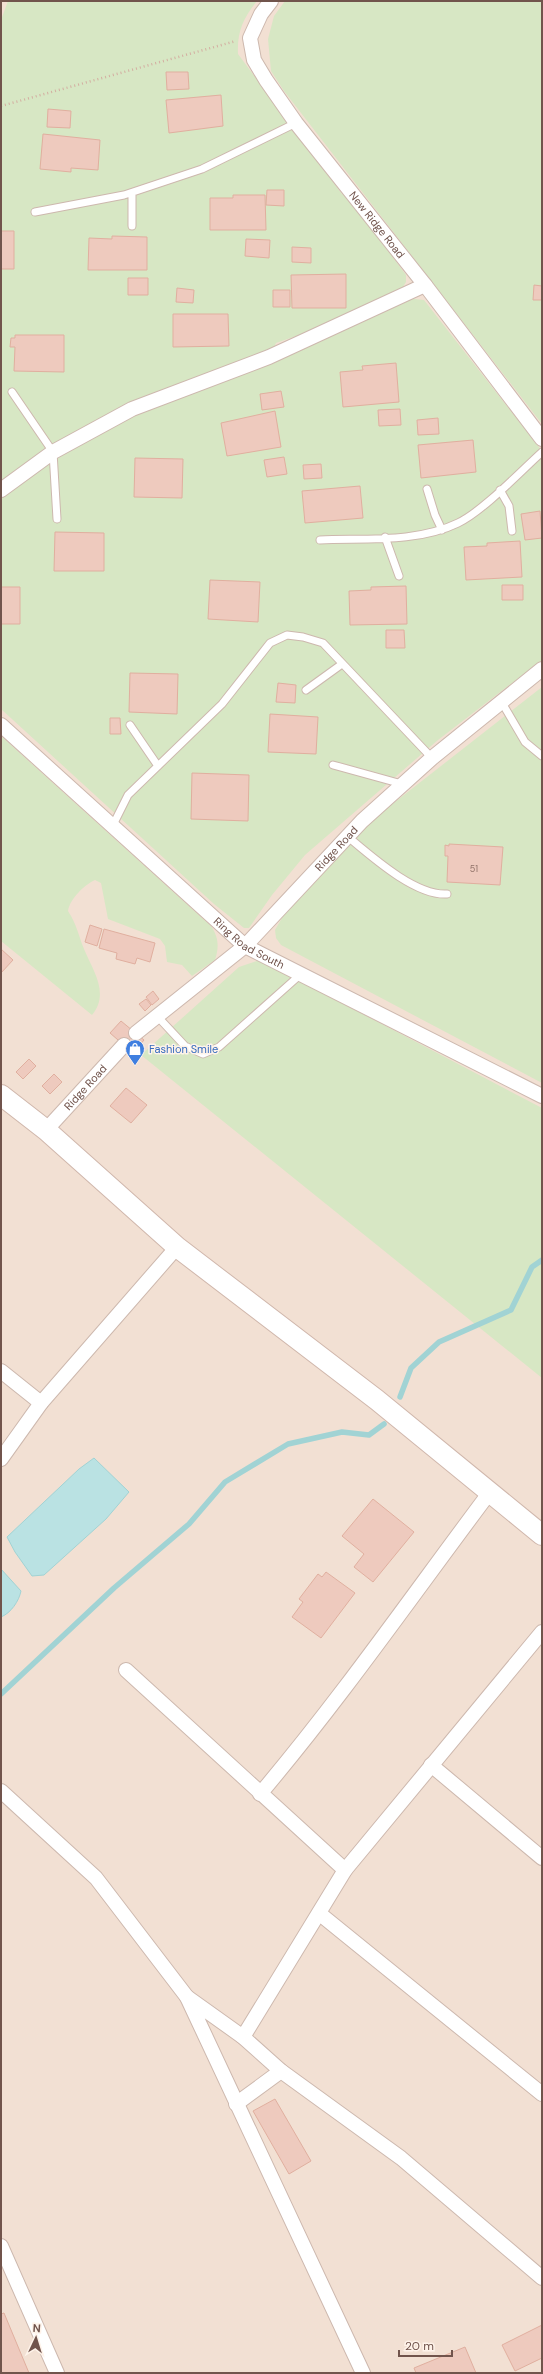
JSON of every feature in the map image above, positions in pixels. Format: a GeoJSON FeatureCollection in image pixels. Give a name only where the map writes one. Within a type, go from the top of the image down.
{"type":"FeatureCollection","features":[{"type":"Feature","properties":{"kind":"street"},"geometry":{"type":"LineString","coordinates":[[250,38],[261,14],[271,1]]}},
{"type":"Feature","properties":{"kind":"street","name":"New Ridge Road"},"geometry":{"type":"LineString","coordinates":[[250,38],[254,60],[296,122],[425,285],[542,439]]}},
{"type":"Feature","properties":{"kind":"street"},"geometry":{"type":"LineString","coordinates":[[1,490],[53,452],[132,409],[269,357],[425,285]]}},
{"type":"Feature","properties":{"kind":"street","name":"Ridge Road"},"geometry":{"type":"LineString","coordinates":[[136,1033],[158,1017],[245,946],[347,836],[402,784],[501,701],[542,669]]}},
{"type":"Feature","properties":{"kind":"street","name":"Ring Road South"},"geometry":{"type":"LineString","coordinates":[[1,725],[245,946],[541,1096]]}},
{"type":"Feature","properties":{"kind":"street","name":"Ridge Road"},"geometry":{"type":"LineString","coordinates":[[46,1130],[124,1045]]}},
{"type":"Feature","properties":{"kind":"street"},"geometry":{"type":"LineString","coordinates":[[1,1095],[46,1130],[177,1247],[377,1400],[542,1535]]}},
{"type":"Feature","properties":{"kind":"street"},"geometry":{"type":"LineString","coordinates":[[1,1459],[41,1404],[177,1247]]}},
{"type":"Feature","properties":{"kind":"street"},"geometry":{"type":"LineString","coordinates":[[1,1371],[41,1404]]}},
{"type":"Feature","properties":{"kind":"street"},"geometry":{"type":"LineString","coordinates":[[260,1794],[301,1746],[367,1660],[401,1610],[490,1492]]}},
{"type":"Feature","properties":{"kind":"street"},"geometry":{"type":"LineString","coordinates":[[244,2037],[320,1914],[345,1870],[542,1632]]}},
{"type":"Feature","properties":{"kind":"street"},"geometry":{"type":"LineString","coordinates":[[126,1670],[260,1794],[345,1870]]}},
{"type":"Feature","properties":{"kind":"street"},"geometry":{"type":"LineString","coordinates":[[431,1765],[542,1858]]}},
{"type":"Feature","properties":{"kind":"street"},"geometry":{"type":"LineString","coordinates":[[1,1791],[96,1878],[187,1997],[363,2373]]}},
{"type":"Feature","properties":{"kind":"street"},"geometry":{"type":"LineString","coordinates":[[320,1914],[542,2094]]}},
{"type":"Feature","properties":{"kind":"street"},"geometry":{"type":"LineString","coordinates":[[187,1997],[244,2037],[281,2071],[401,2158],[542,2278]]}},
{"type":"Feature","properties":{"kind":"street"},"geometry":{"type":"LineString","coordinates":[[236,2104],[281,2071]]}},
{"type":"Feature","properties":{"kind":"street"},"geometry":{"type":"LineString","coordinates":[[1,2246],[57,2373]]}},
{"type":"Feature","properties":{"kind":"lane"},"geometry":{"type":"LineString","coordinates":[[35,212],[132,193],[202,169],[296,122]]}},
{"type":"Feature","properties":{"kind":"lane"},"geometry":{"type":"LineString","coordinates":[[132,193],[132,226]]}},
{"type":"Feature","properties":{"kind":"lane"},"geometry":{"type":"LineString","coordinates":[[12,392],[53,452],[58,519]]}},
{"type":"Feature","properties":{"kind":"lane"},"geometry":{"type":"LineString","coordinates":[[320,540],[420,535],[442,530],[460,522],[500,490],[542,452]]}},
{"type":"Feature","properties":{"kind":"lane"},"geometry":{"type":"LineString","coordinates":[[427,489],[435,515],[442,530]]}},
{"type":"Feature","properties":{"kind":"lane"},"geometry":{"type":"LineString","coordinates":[[500,490],[509,506],[512,531]]}},
{"type":"Feature","properties":{"kind":"lane"},"geometry":{"type":"LineString","coordinates":[[385,537],[398,576]]}},
{"type":"Feature","properties":{"kind":"lane"},"geometry":{"type":"LineString","coordinates":[[113,825],[128,794],[222,704],[270,643],[288,635],[303,637],[322,643],[432,758]]}},
{"type":"Feature","properties":{"kind":"lane"},"geometry":{"type":"LineString","coordinates":[[306,690],[342,664]]}},
{"type":"Feature","properties":{"kind":"lane"},"geometry":{"type":"LineString","coordinates":[[501,701],[525,742],[542,756]]}},
{"type":"Feature","properties":{"kind":"lane"},"geometry":{"type":"LineString","coordinates":[[130,725],[158,766]]}},
{"type":"Feature","properties":{"kind":"lane"},"geometry":{"type":"LineString","coordinates":[[333,765],[402,784]]}},
{"type":"Feature","properties":{"kind":"lane"},"geometry":{"type":"LineString","coordinates":[[347,836],[374,858],[422,890],[447,894]]}},
{"type":"Feature","properties":{"kind":"lane"},"geometry":{"type":"LineString","coordinates":[[158,1017],[184,1046],[203,1054],[219,1048],[301,974]]}},
{"type":"Feature","properties":{"kind":"path"},"geometry":{"type":"LineString","coordinates":[[1,106],[250,38]]}},
{"type":"Feature","properties":{"kind":"shaded area"},"geometry":{"type":"Polygon","coordinates":[[[1,1],[542,1],[542,2373],[1,2373],[1,1]]]}},
{"type":"Feature","properties":{"kind":"green space"},"geometry":{"type":"Polygon","coordinates":[[[8,1],[257,1],[248,13],[242,26],[238,54],[342,194],[347,195],[406,275],[406,282],[403,287],[325,326],[276,343],[269,359],[406,298],[424,300],[542,451],[542,660],[438,740],[305,855],[272,895],[249,928],[244,928],[214,904],[1,709],[1,20],[8,1]]]}},
{"type":"Feature","properties":{"kind":"green space"},"geometry":{"type":"Polygon","coordinates":[[[285,1],[542,1],[542,424],[284,91],[271,71],[268,39],[274,16],[285,1]]]}},
{"type":"Feature","properties":{"kind":"green space"},"geometry":{"type":"Polygon","coordinates":[[[542,687],[542,1083],[281,945],[276,938],[275,930],[286,911],[363,827],[542,687]]]}},
{"type":"Feature","properties":{"kind":"green space"},"geometry":{"type":"Polygon","coordinates":[[[1,736],[211,926],[218,943],[215,960],[192,976],[182,965],[167,962],[165,946],[160,939],[108,919],[101,883],[95,880],[86,885],[78,893],[69,906],[68,911],[95,974],[100,990],[100,998],[92,1015],[1,941],[1,736]]]}},
{"type":"Feature","properties":{"kind":"green space"},"geometry":{"type":"Polygon","coordinates":[[[260,960],[542,1108],[542,1378],[141,1055],[239,967],[260,960]]]}},
{"type":"Feature","properties":{"kind":"water"},"geometry":{"type":"Polygon","coordinates":[[[94,1458],[129,1492],[106,1519],[44,1575],[32,1576],[15,1552],[7,1537],[79,1469],[94,1458]]]}},
{"type":"Feature","properties":{"kind":"water"},"geometry":{"type":"Polygon","coordinates":[[[1,1569],[21,1591],[14,1606],[8,1613],[1,1617],[1,1569]]]}},
{"type":"Feature","properties":{"kind":"building"},"geometry":{"type":"Polygon","coordinates":[[[166,72],[188,72],[189,89],[167,90],[166,72]]]}},
{"type":"Feature","properties":{"kind":"building"},"geometry":{"type":"Polygon","coordinates":[[[221,95],[223,126],[169,133],[166,100],[221,95]]]}},
{"type":"Feature","properties":{"kind":"building"},"geometry":{"type":"Polygon","coordinates":[[[48,109],[71,111],[70,128],[47,127],[48,109]]]}},
{"type":"Feature","properties":{"kind":"building"},"geometry":{"type":"Polygon","coordinates":[[[43,134],[100,140],[98,170],[71,168],[71,172],[40,169],[43,134]]]}},
{"type":"Feature","properties":{"kind":"building"},"geometry":{"type":"Polygon","coordinates":[[[267,190],[284,190],[284,206],[266,205],[267,190]]]}},
{"type":"Feature","properties":{"kind":"building"},"geometry":{"type":"Polygon","coordinates":[[[233,195],[265,195],[266,230],[210,230],[210,198],[233,198],[233,195]]]}},
{"type":"Feature","properties":{"kind":"building"},"geometry":{"type":"Polygon","coordinates":[[[1,231],[14,231],[14,269],[1,269],[1,231]]]}},
{"type":"Feature","properties":{"kind":"building"},"geometry":{"type":"Polygon","coordinates":[[[112,236],[147,237],[147,270],[88,270],[89,238],[112,239],[112,236]]]}},
{"type":"Feature","properties":{"kind":"building"},"geometry":{"type":"Polygon","coordinates":[[[246,239],[270,240],[269,258],[245,256],[246,239]]]}},
{"type":"Feature","properties":{"kind":"building"},"geometry":{"type":"Polygon","coordinates":[[[292,247],[311,248],[311,263],[292,262],[292,247]]]}},
{"type":"Feature","properties":{"kind":"building"},"geometry":{"type":"Polygon","coordinates":[[[346,274],[346,308],[292,308],[291,275],[346,274]]]}},
{"type":"Feature","properties":{"kind":"building"},"geometry":{"type":"Polygon","coordinates":[[[128,278],[148,278],[148,295],[128,295],[128,278]]]}},
{"type":"Feature","properties":{"kind":"building"},"geometry":{"type":"Polygon","coordinates":[[[534,285],[542,286],[542,300],[533,300],[534,285]]]}},
{"type":"Feature","properties":{"kind":"building"},"geometry":{"type":"Polygon","coordinates":[[[177,288],[194,290],[193,303],[176,302],[177,288]]]}},
{"type":"Feature","properties":{"kind":"building"},"geometry":{"type":"Polygon","coordinates":[[[273,290],[290,290],[290,307],[273,307],[273,290]]]}},
{"type":"Feature","properties":{"kind":"building"},"geometry":{"type":"Polygon","coordinates":[[[173,314],[228,314],[229,346],[173,347],[173,314]]]}},
{"type":"Feature","properties":{"kind":"building"},"geometry":{"type":"Polygon","coordinates":[[[15,335],[64,335],[64,372],[14,371],[15,347],[10,347],[11,338],[15,338],[15,335]]]}},
{"type":"Feature","properties":{"kind":"building"},"geometry":{"type":"Polygon","coordinates":[[[396,363],[399,402],[343,407],[340,372],[363,370],[362,366],[396,363]]]}},
{"type":"Feature","properties":{"kind":"building"},"geometry":{"type":"Polygon","coordinates":[[[281,391],[284,407],[262,410],[260,394],[281,391]]]}},
{"type":"Feature","properties":{"kind":"building"},"geometry":{"type":"Polygon","coordinates":[[[400,409],[401,425],[379,426],[378,410],[400,409]]]}},
{"type":"Feature","properties":{"kind":"building"},"geometry":{"type":"Polygon","coordinates":[[[275,411],[281,447],[227,456],[221,423],[275,411]]]}},
{"type":"Feature","properties":{"kind":"building"},"geometry":{"type":"Polygon","coordinates":[[[438,418],[439,434],[418,435],[417,420],[438,418]]]}},
{"type":"Feature","properties":{"kind":"building"},"geometry":{"type":"Polygon","coordinates":[[[473,440],[476,472],[421,478],[418,445],[473,440]]]}},
{"type":"Feature","properties":{"kind":"building"},"geometry":{"type":"Polygon","coordinates":[[[284,457],[287,474],[267,477],[264,460],[284,457]]]}},
{"type":"Feature","properties":{"kind":"building"},"geometry":{"type":"Polygon","coordinates":[[[135,458],[183,459],[182,498],[134,497],[135,458]]]}},
{"type":"Feature","properties":{"kind":"building"},"geometry":{"type":"Polygon","coordinates":[[[321,464],[322,478],[304,479],[303,465],[321,464]]]}},
{"type":"Feature","properties":{"kind":"building"},"geometry":{"type":"Polygon","coordinates":[[[360,486],[363,518],[305,523],[302,491],[360,486]]]}},
{"type":"Feature","properties":{"kind":"building"},"geometry":{"type":"Polygon","coordinates":[[[540,511],[542,538],[525,540],[521,514],[540,511]]]}},
{"type":"Feature","properties":{"kind":"building"},"geometry":{"type":"Polygon","coordinates":[[[55,532],[104,533],[104,571],[54,571],[55,532]]]}},
{"type":"Feature","properties":{"kind":"building"},"geometry":{"type":"Polygon","coordinates":[[[520,541],[522,577],[466,580],[464,547],[487,546],[487,543],[520,541]]]}},
{"type":"Feature","properties":{"kind":"building"},"geometry":{"type":"Polygon","coordinates":[[[210,580],[260,582],[258,622],[208,619],[210,580]]]}},
{"type":"Feature","properties":{"kind":"building"},"geometry":{"type":"Polygon","coordinates":[[[502,585],[523,585],[523,600],[502,600],[502,585]]]}},
{"type":"Feature","properties":{"kind":"building"},"geometry":{"type":"Polygon","coordinates":[[[406,586],[407,624],[350,625],[349,591],[371,590],[371,587],[406,586]]]}},
{"type":"Feature","properties":{"kind":"building"},"geometry":{"type":"Polygon","coordinates":[[[1,587],[20,587],[20,624],[1,624],[1,587]]]}},
{"type":"Feature","properties":{"kind":"building"},"geometry":{"type":"Polygon","coordinates":[[[386,630],[404,630],[405,648],[386,648],[386,630]]]}},
{"type":"Feature","properties":{"kind":"building"},"geometry":{"type":"Polygon","coordinates":[[[130,673],[178,674],[177,714],[129,712],[130,673]]]}},
{"type":"Feature","properties":{"kind":"building"},"geometry":{"type":"Polygon","coordinates":[[[278,683],[296,685],[295,703],[276,702],[278,683]]]}},
{"type":"Feature","properties":{"kind":"building"},"geometry":{"type":"Polygon","coordinates":[[[270,714],[318,717],[316,754],[268,752],[270,714]]]}},
{"type":"Feature","properties":{"kind":"building"},"geometry":{"type":"Polygon","coordinates":[[[110,718],[120,718],[121,734],[110,734],[110,718]]]}},
{"type":"Feature","properties":{"kind":"building"},"geometry":{"type":"Polygon","coordinates":[[[192,773],[249,775],[248,821],[191,819],[192,773]]]}},
{"type":"Feature","properties":{"kind":"building"},"geometry":{"type":"Polygon","coordinates":[[[449,844],[503,847],[500,885],[447,882],[448,856],[445,856],[445,845],[449,846],[449,844]]]}},
{"type":"Feature","properties":{"kind":"building"},"geometry":{"type":"Polygon","coordinates":[[[90,925],[102,929],[97,946],[85,942],[90,925]]]}},
{"type":"Feature","properties":{"kind":"building"},"geometry":{"type":"Polygon","coordinates":[[[104,929],[155,943],[150,962],[137,958],[135,964],[116,959],[117,953],[99,948],[104,929]]]}},
{"type":"Feature","properties":{"kind":"building"},"geometry":{"type":"Polygon","coordinates":[[[1,949],[13,960],[1,973],[1,949]]]}},
{"type":"Feature","properties":{"kind":"building"},"geometry":{"type":"Polygon","coordinates":[[[153,991],[159,999],[152,1005],[146,997],[153,991]]]}},
{"type":"Feature","properties":{"kind":"building"},"geometry":{"type":"Polygon","coordinates":[[[146,999],[151,1005],[145,1011],[139,1004],[146,999]]]}},
{"type":"Feature","properties":{"kind":"building"},"geometry":{"type":"Polygon","coordinates":[[[121,1021],[144,1040],[133,1053],[110,1033],[121,1021]]]}},
{"type":"Feature","properties":{"kind":"building"},"geometry":{"type":"Polygon","coordinates":[[[29,1059],[36,1066],[23,1079],[16,1072],[29,1059]]]}},
{"type":"Feature","properties":{"kind":"building"},"geometry":{"type":"Polygon","coordinates":[[[54,1074],[62,1082],[50,1094],[42,1086],[54,1074]]]}},
{"type":"Feature","properties":{"kind":"building"},"geometry":{"type":"Polygon","coordinates":[[[126,1088],[147,1105],[131,1123],[110,1106],[126,1088]]]}},
{"type":"Feature","properties":{"kind":"building"},"geometry":{"type":"Polygon","coordinates":[[[373,1499],[414,1532],[373,1582],[354,1567],[364,1554],[342,1536],[373,1499]]]}},
{"type":"Feature","properties":{"kind":"building"},"geometry":{"type":"Polygon","coordinates":[[[326,1572],[355,1593],[321,1638],[292,1617],[303,1602],[299,1599],[318,1574],[322,1577],[326,1572]]]}},
{"type":"Feature","properties":{"kind":"building"},"geometry":{"type":"Polygon","coordinates":[[[275,2099],[311,2161],[289,2174],[253,2111],[275,2099]]]}},
{"type":"Feature","properties":{"kind":"building"},"geometry":{"type":"Polygon","coordinates":[[[4,2313],[29,2373],[1,2373],[1,2314],[4,2313]]]}},
{"type":"Feature","properties":{"kind":"building"},"geometry":{"type":"Polygon","coordinates":[[[542,2325],[542,2358],[515,2371],[502,2345],[542,2325]]]}},
{"type":"Feature","properties":{"kind":"building"},"geometry":{"type":"Polygon","coordinates":[[[465,2347],[476,2373],[416,2373],[414,2368],[465,2347]]]}},
{"type":"Feature","properties":{"kind":"waterway"},"geometry":{"type":"LineString","coordinates":[[400,1397],[411,1368],[439,1342],[511,1310],[532,1267],[542,1260]]}},
{"type":"Feature","properties":{"kind":"waterway"},"geometry":{"type":"LineString","coordinates":[[1,1694],[114,1588],[189,1524],[225,1482],[288,1444],[342,1432],[369,1435],[384,1424]]}},
{"type":"Feature","properties":{"kind":"place","name":"Fashion Smile"},"geometry":{"type":"Point","coordinates":[135,1066]}}]}
